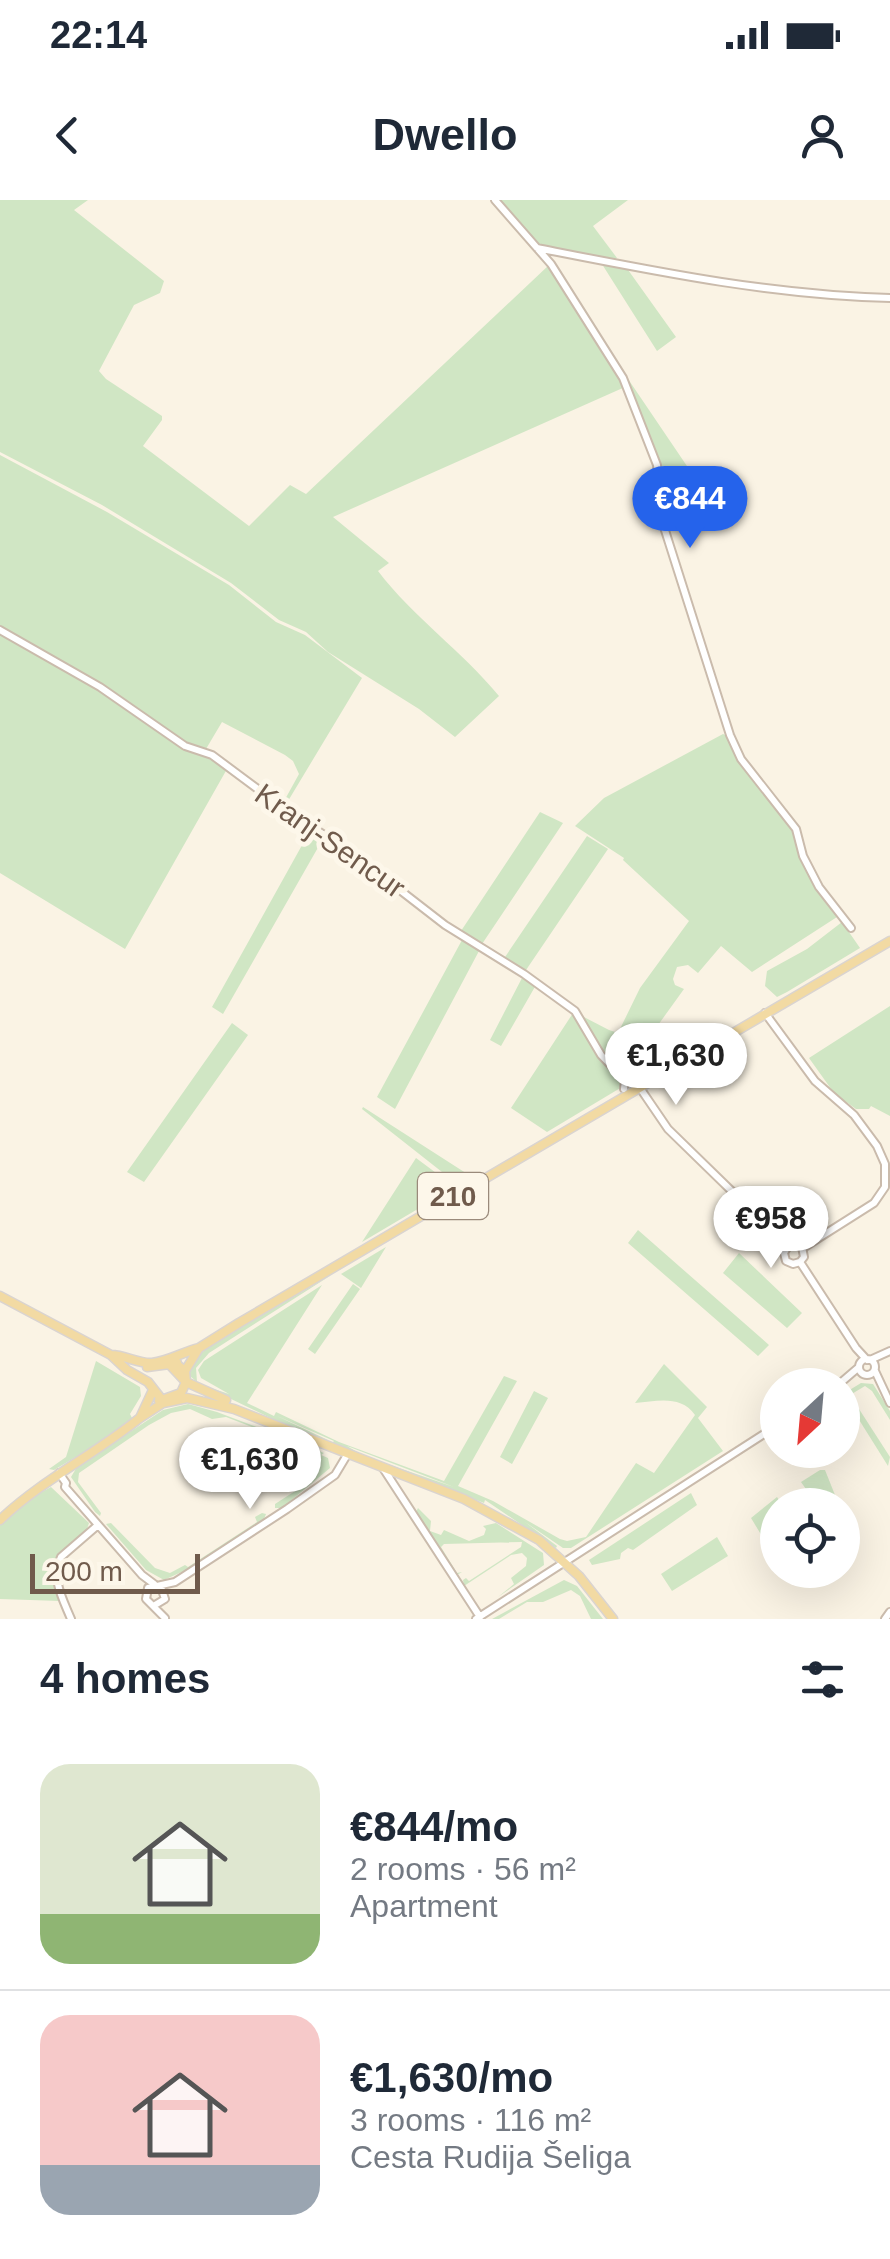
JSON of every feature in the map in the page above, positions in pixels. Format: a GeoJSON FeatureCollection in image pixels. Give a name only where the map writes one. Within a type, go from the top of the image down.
{"type":"FeatureCollection","features":[{"type":"Feature","properties":{"kind":"main road","name":"210"},"geometry":{"type":"LineString","coordinates":[[172,1363],[890,941]]}},
{"type":"Feature","properties":{"kind":"main road"},"geometry":{"type":"LineString","coordinates":[[0,1296],[111,1355],[166,1399],[224,1404]]}},
{"type":"Feature","properties":{"kind":"main road","name":"210"},"geometry":{"type":"LineString","coordinates":[[185,1376],[195,1349]]}},
{"type":"Feature","properties":{"kind":"main road"},"geometry":{"type":"LineString","coordinates":[[111,1355],[150,1364],[172,1363],[198,1388],[234,1409],[502,1518],[539,1540],[566,1563],[613,1619]]}},
{"type":"Feature","properties":{"kind":"main road"},"geometry":{"type":"LineString","coordinates":[[130,1358],[150,1368],[172,1363]]}},
{"type":"Feature","properties":{"kind":"main road"},"geometry":{"type":"LineString","coordinates":[[140,1418],[157,1368]]}},
{"type":"Feature","properties":{"kind":"main road"},"geometry":{"type":"LineString","coordinates":[[181,1393],[185,1376]]}},
{"type":"Feature","properties":{"kind":"main road"},"geometry":{"type":"LineString","coordinates":[[185,1376],[224,1404]]}},
{"type":"Feature","properties":{"kind":"main road"},"geometry":{"type":"LineString","coordinates":[[0,1520],[46,1482],[166,1399],[181,1393],[224,1404]]}},
{"type":"Feature","properties":{"kind":"street"},"geometry":{"type":"LineString","coordinates":[[496,200],[537,248],[612,359],[649,438],[657,464],[664,524],[680,585],[730,735],[741,759],[786,814],[819,887],[851,928]]}},
{"type":"Feature","properties":{"kind":"street"},"geometry":{"type":"LineString","coordinates":[[537,248],[717,282],[890,298]]}},
{"type":"Feature","properties":{"kind":"street","name":"Kranj-Sencur"},"geometry":{"type":"LineString","coordinates":[[0,630],[100,687],[184,746],[212,756],[356,856],[445,926],[524,974],[575,1011],[601,1055],[625,1080],[624,1089]]}},
{"type":"Feature","properties":{"kind":"street"},"geometry":{"type":"LineString","coordinates":[[764,1014],[815,1081],[854,1114],[886,1164],[885,1187],[874,1203],[803,1248]]}},
{"type":"Feature","properties":{"kind":"street"},"geometry":{"type":"LineString","coordinates":[[640,1088],[668,1129],[788,1246]]}},
{"type":"Feature","properties":{"kind":"street"},"geometry":{"type":"LineString","coordinates":[[796,1244],[803,1248],[800,1262],[786,1260],[788,1246],[796,1244]]}},
{"type":"Feature","properties":{"kind":"street"},"geometry":{"type":"LineString","coordinates":[[800,1262],[890,1403]]}},
{"type":"Feature","properties":{"kind":"street"},"geometry":{"type":"LineString","coordinates":[[860,1371],[888,1352]]}},
{"type":"Feature","properties":{"kind":"street"},"geometry":{"type":"LineString","coordinates":[[384,1468],[478,1618],[760,1437]]}},
{"type":"Feature","properties":{"kind":"street"},"geometry":{"type":"LineString","coordinates":[[158,1594],[331,1478],[347,1455]]}},
{"type":"Feature","properties":{"kind":"street"},"geometry":{"type":"LineString","coordinates":[[59,1473],[65,1487]]}},
{"type":"Feature","properties":{"kind":"street"},"geometry":{"type":"LineString","coordinates":[[46,1482],[65,1487],[98,1524],[158,1594],[165,1618]]}},
{"type":"Feature","properties":{"kind":"street"},"geometry":{"type":"LineString","coordinates":[[70,1619],[56,1578],[58,1564],[98,1524]]}},
{"type":"Feature","properties":{"kind":"street"},"geometry":{"type":"LineString","coordinates":[[884,1619],[890,1612]]}},
{"type":"Feature","properties":{"kind":"green space"},"geometry":{"type":"Polygon","coordinates":[[[0,200],[88,200],[74,210],[164,281],[160,293],[134,305],[99,371],[162,416],[143,446],[249,526],[290,485],[306,494],[549,265],[625,387],[333,517],[389,563],[378,571],[392,588],[499,696],[455,737],[419,709],[328,652],[306,632],[279,620],[231,583],[102,505],[0,452],[0,200]]]}},
{"type":"Feature","properties":{"kind":"green space"},"geometry":{"type":"Polygon","coordinates":[[[498,200],[628,200],[593,226],[617,258],[612,261],[536,244],[498,200]]]}},
{"type":"Feature","properties":{"kind":"green space"},"geometry":{"type":"Polygon","coordinates":[[[600,261],[626,267],[676,337],[657,351],[600,261]]]}},
{"type":"Feature","properties":{"kind":"green space"},"geometry":{"type":"Polygon","coordinates":[[[626,376],[714,506],[669,526],[664,524],[657,460],[626,376]]]}},
{"type":"Feature","properties":{"kind":"green space"},"geometry":{"type":"Polygon","coordinates":[[[0,455],[107,512],[229,585],[276,622],[305,635],[362,678],[285,806],[283,803],[299,774],[293,761],[222,722],[203,754],[227,769],[125,949],[0,873],[0,455]]]}},
{"type":"Feature","properties":{"kind":"green space"},"geometry":{"type":"Polygon","coordinates":[[[723,734],[732,738],[749,766],[789,813],[816,886],[837,917],[752,972],[721,946],[698,973],[688,965],[677,967],[673,979],[675,985],[684,989],[648,1039],[619,1031],[640,988],[689,921],[624,858],[575,826],[604,798],[723,734]]]}},
{"type":"Feature","properties":{"kind":"green space"},"geometry":{"type":"Polygon","coordinates":[[[540,812],[563,823],[480,947],[459,934],[540,812]]]}},
{"type":"Feature","properties":{"kind":"green space"},"geometry":{"type":"Polygon","coordinates":[[[311,829],[324,837],[223,1014],[212,1007],[311,829]]]}},
{"type":"Feature","properties":{"kind":"green space"},"geometry":{"type":"Polygon","coordinates":[[[587,836],[608,849],[524,973],[503,960],[587,836]]]}},
{"type":"Feature","properties":{"kind":"green space"},"geometry":{"type":"Polygon","coordinates":[[[842,922],[860,948],[777,997],[765,986],[767,971],[807,949],[842,922]]]}},
{"type":"Feature","properties":{"kind":"green space"},"geometry":{"type":"Polygon","coordinates":[[[462,940],[479,951],[395,1109],[377,1097],[462,940]]]}},
{"type":"Feature","properties":{"kind":"green space"},"geometry":{"type":"Polygon","coordinates":[[[523,976],[536,985],[501,1046],[490,1040],[523,976]]]}},
{"type":"Feature","properties":{"kind":"green space"},"geometry":{"type":"Polygon","coordinates":[[[890,1006],[890,1116],[871,1106],[856,1109],[834,1093],[809,1058],[890,1006]]]}},
{"type":"Feature","properties":{"kind":"green space"},"geometry":{"type":"Polygon","coordinates":[[[573,1013],[623,1080],[622,1087],[547,1132],[511,1108],[573,1013]]]}},
{"type":"Feature","properties":{"kind":"green space"},"geometry":{"type":"Polygon","coordinates":[[[580,1015],[609,1030],[677,1052],[673,1059],[631,1083],[607,1060],[580,1015]]]}},
{"type":"Feature","properties":{"kind":"green space"},"geometry":{"type":"Polygon","coordinates":[[[232,1023],[248,1035],[144,1182],[127,1172],[232,1023]]]}},
{"type":"Feature","properties":{"kind":"green space"},"geometry":{"type":"Polygon","coordinates":[[[363,1107],[472,1177],[456,1183],[363,1107]]]}},
{"type":"Feature","properties":{"kind":"green space"},"geometry":{"type":"Polygon","coordinates":[[[416,1158],[455,1187],[362,1242],[416,1158]]]}},
{"type":"Feature","properties":{"kind":"green space"},"geometry":{"type":"Polygon","coordinates":[[[638,1230],[769,1345],[758,1356],[628,1243],[638,1230]]]}},
{"type":"Feature","properties":{"kind":"green space"},"geometry":{"type":"Polygon","coordinates":[[[386,1247],[361,1288],[341,1274],[386,1247]]]}},
{"type":"Feature","properties":{"kind":"green space"},"geometry":{"type":"Polygon","coordinates":[[[739,1253],[802,1313],[787,1328],[723,1273],[739,1253]]]}},
{"type":"Feature","properties":{"kind":"green space"},"geometry":{"type":"Polygon","coordinates":[[[333,1274],[209,1353],[196,1368],[197,1382],[190,1376],[189,1370],[198,1355],[333,1274]]]}},
{"type":"Feature","properties":{"kind":"green space"},"geometry":{"type":"Polygon","coordinates":[[[353,1284],[360,1289],[315,1354],[308,1349],[353,1284]]]}},
{"type":"Feature","properties":{"kind":"green space"},"geometry":{"type":"Polygon","coordinates":[[[322,1285],[247,1403],[444,1481],[504,1376],[517,1381],[458,1486],[493,1501],[560,1539],[586,1537],[636,1463],[654,1473],[695,1415],[676,1402],[635,1403],[664,1364],[707,1407],[698,1418],[723,1451],[571,1548],[563,1548],[525,1522],[556,1548],[485,1500],[484,1503],[367,1457],[454,1487],[347,1446],[364,1456],[331,1444],[334,1441],[277,1416],[330,1441],[291,1428],[202,1385],[229,1394],[201,1378],[198,1370],[204,1361],[322,1285]]]}},
{"type":"Feature","properties":{"kind":"green space"},"geometry":{"type":"Polygon","coordinates":[[[96,1361],[140,1387],[141,1396],[130,1414],[132,1418],[106,1439],[54,1470],[49,1469],[66,1457],[96,1361]]]}},
{"type":"Feature","properties":{"kind":"green space"},"geometry":{"type":"Polygon","coordinates":[[[860,1384],[873,1384],[890,1411],[890,1420],[872,1391],[865,1386],[860,1389],[860,1384]]]}},
{"type":"Feature","properties":{"kind":"green space"},"geometry":{"type":"Polygon","coordinates":[[[534,1391],[548,1398],[512,1464],[500,1457],[534,1391]]]}},
{"type":"Feature","properties":{"kind":"green space"},"geometry":{"type":"Polygon","coordinates":[[[188,1404],[217,1412],[324,1453],[321,1455],[328,1458],[330,1468],[282,1508],[275,1508],[275,1504],[306,1484],[310,1475],[314,1476],[320,1460],[273,1435],[226,1417],[212,1419],[190,1409],[171,1413],[149,1425],[79,1473],[78,1482],[100,1516],[95,1512],[71,1477],[77,1467],[163,1410],[188,1404]]]}},
{"type":"Feature","properties":{"kind":"green space"},"geometry":{"type":"Polygon","coordinates":[[[860,1410],[890,1457],[888,1466],[860,1421],[860,1410]]]}},
{"type":"Feature","properties":{"kind":"green space"},"geometry":{"type":"Polygon","coordinates":[[[825,1470],[832,1488],[805,1488],[801,1482],[825,1470]]]}},
{"type":"Feature","properties":{"kind":"green space"},"geometry":{"type":"Polygon","coordinates":[[[51,1487],[89,1523],[57,1559],[54,1576],[60,1601],[0,1599],[0,1524],[25,1501],[51,1487]]]}},
{"type":"Feature","properties":{"kind":"green space"},"geometry":{"type":"Polygon","coordinates":[[[691,1493],[697,1505],[633,1550],[628,1548],[620,1559],[592,1565],[589,1560],[691,1493]]]}},
{"type":"Feature","properties":{"kind":"green space"},"geometry":{"type":"Polygon","coordinates":[[[418,1508],[431,1521],[430,1531],[441,1535],[444,1530],[469,1541],[484,1535],[483,1526],[496,1523],[543,1553],[544,1565],[498,1597],[514,1584],[511,1578],[526,1566],[527,1558],[522,1553],[511,1555],[464,1586],[463,1580],[469,1581],[521,1547],[522,1542],[444,1544],[441,1547],[457,1573],[462,1572],[457,1575],[416,1512],[418,1508]]]}},
{"type":"Feature","properties":{"kind":"green space"},"geometry":{"type":"Polygon","coordinates":[[[760,1511],[760,1533],[751,1518],[760,1511]]]}},
{"type":"Feature","properties":{"kind":"green space"},"geometry":{"type":"Polygon","coordinates":[[[266,1514],[264,1519],[188,1569],[164,1580],[146,1570],[106,1524],[111,1523],[155,1568],[170,1573],[188,1567],[257,1522],[255,1517],[266,1514]]]}},
{"type":"Feature","properties":{"kind":"green space"},"geometry":{"type":"Polygon","coordinates":[[[717,1537],[728,1556],[672,1591],[661,1574],[717,1537]]]}},
{"type":"Feature","properties":{"kind":"green space"},"geometry":{"type":"Polygon","coordinates":[[[564,1580],[577,1586],[603,1619],[591,1619],[580,1596],[571,1590],[543,1602],[527,1602],[499,1619],[492,1619],[564,1580]]]}}]}
